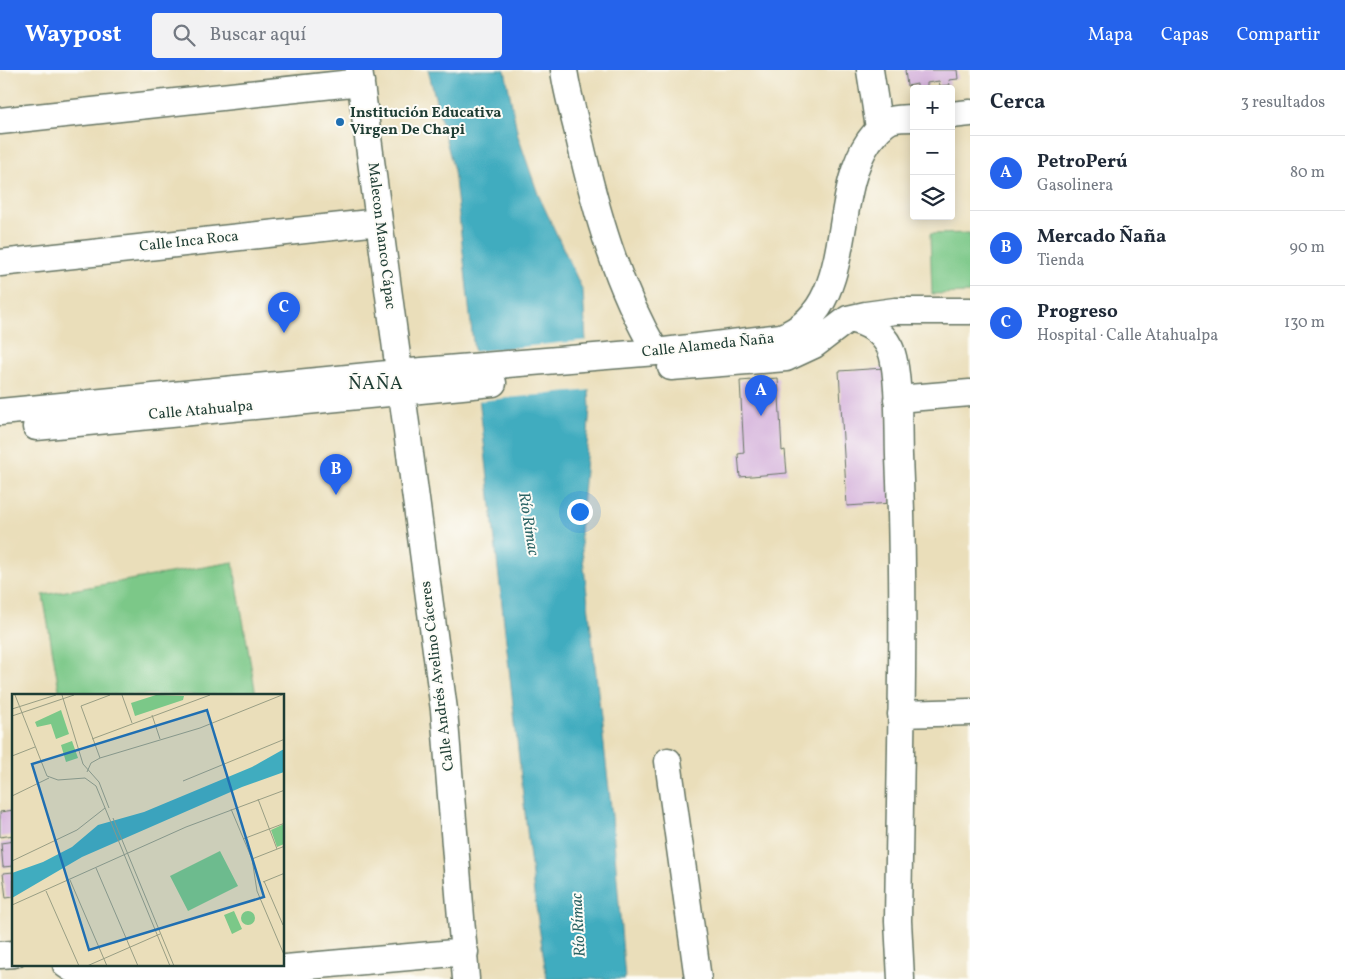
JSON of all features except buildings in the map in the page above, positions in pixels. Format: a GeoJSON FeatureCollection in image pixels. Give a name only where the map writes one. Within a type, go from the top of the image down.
{"type":"FeatureCollection","features":[{"type":"Feature","properties":{"kind":"street"},"geometry":{"type":"LineString","coordinates":[[564,70],[589,185],[614,262],[631,307],[656,352]]}},
{"type":"Feature","properties":{"kind":"street"},"geometry":{"type":"LineString","coordinates":[[870,70],[880,128],[890,121],[910,118]]}},
{"type":"Feature","properties":{"kind":"street"},"geometry":{"type":"LineString","coordinates":[[0,121],[360,76]]}},
{"type":"Feature","properties":{"kind":"street","name":"Malecon Manco Cápac"},"geometry":{"type":"LineString","coordinates":[[360,76],[400,383]]}},
{"type":"Feature","properties":{"kind":"street"},"geometry":{"type":"LineString","coordinates":[[955,115],[970,113]]}},
{"type":"Feature","properties":{"kind":"street","name":"Calle Alameda Ñaña"},"geometry":{"type":"LineString","coordinates":[[627,363],[656,352],[771,340],[792,333],[810,320],[824,300],[837,259],[856,166],[865,148],[880,128]]}},
{"type":"Feature","properties":{"kind":"street","name":"Calle Inca Roca"},"geometry":{"type":"LineString","coordinates":[[0,263],[379,222]]}},
{"type":"Feature","properties":{"kind":"street","name":"Calle Alameda Ñaña"},"geometry":{"type":"LineString","coordinates":[[627,363],[786,358],[814,345],[848,319],[895,311],[970,311]]}},
{"type":"Feature","properties":{"kind":"street"},"geometry":{"type":"LineString","coordinates":[[848,319],[870,326],[885,340],[893,358],[897,399],[903,544],[898,921],[901,979]]}},
{"type":"Feature","properties":{"kind":"street"},"geometry":{"type":"LineString","coordinates":[[400,383],[627,363]]}},
{"type":"Feature","properties":{"kind":"street","name":"Calle Atahualpa"},"geometry":{"type":"LineString","coordinates":[[0,412],[400,383]]}},
{"type":"Feature","properties":{"kind":"street","name":"Calle Atahualpa"},"geometry":{"type":"LineString","coordinates":[[0,431],[400,383]]}},
{"type":"Feature","properties":{"kind":"street","name":"Calle Andrés Avelino Cáceres"},"geometry":{"type":"LineString","coordinates":[[400,383],[444,710],[466,979]]}},
{"type":"Feature","properties":{"kind":"street"},"geometry":{"type":"LineString","coordinates":[[897,399],[970,393]]}},
{"type":"Feature","properties":{"kind":"street"},"geometry":{"type":"LineString","coordinates":[[900,714],[970,712]]}},
{"type":"Feature","properties":{"kind":"street"},"geometry":{"type":"LineString","coordinates":[[668,761],[698,979]]}},
{"type":"Feature","properties":{"kind":"street"},"geometry":{"type":"LineString","coordinates":[[70,971],[196,977],[307,972],[465,952]]}},
{"type":"Feature","properties":{"kind":"green space"},"geometry":{"type":"Polygon","coordinates":[[[970,233],[970,293],[932,294],[930,234],[970,233]]]}},
{"type":"Feature","properties":{"kind":"green space"},"geometry":{"type":"Polygon","coordinates":[[[233,562],[256,694],[60,694],[43,595],[233,562]]]}},
{"type":"Feature","properties":{"kind":"water","name":"Río Rímac"},"geometry":{"type":"Polygon","coordinates":[[[428,70],[505,70],[518,136],[538,194],[583,291],[590,408],[580,532],[612,816],[625,979],[547,979],[534,894],[454,171],[428,70]]]}},
{"type":"Feature","properties":{"kind":"pier"},"geometry":{"type":"Polygon","coordinates":[[[588,340],[592,390],[477,401],[471,352],[588,340]]]}},
{"type":"Feature","properties":{"kind":"place","name":"Institución Educativa Virgen De Chapi"},"geometry":{"type":"Point","coordinates":[340,122]}},
{"type":"Feature","properties":{"kind":"place","name":"Progreso"},"geometry":{"type":"Point","coordinates":[284,333]}},
{"type":"Feature","properties":{"kind":"place","name":"PetroPerú"},"geometry":{"type":"Point","coordinates":[761,416]}},
{"type":"Feature","properties":{"kind":"place","name":"Mercado Ñaña"},"geometry":{"type":"Point","coordinates":[336,495]}},
{"type":"Feature","properties":{"kind":"district","name":"ÑAÑA"},"geometry":{"type":"Point","coordinates":[376,384]}}]}
